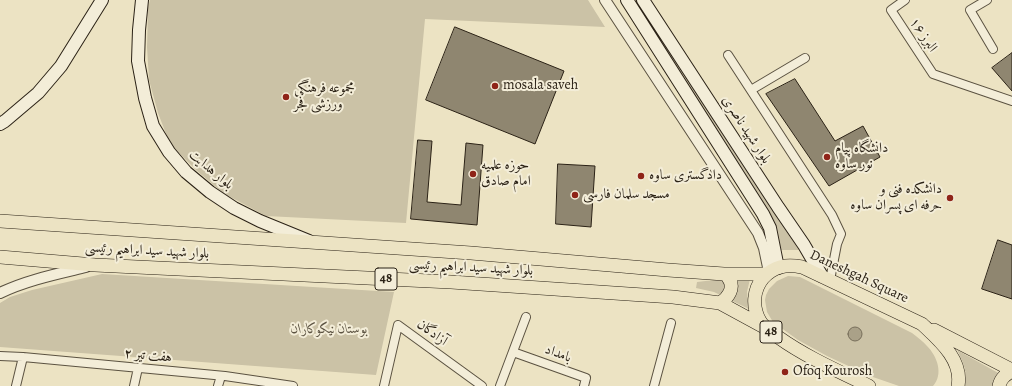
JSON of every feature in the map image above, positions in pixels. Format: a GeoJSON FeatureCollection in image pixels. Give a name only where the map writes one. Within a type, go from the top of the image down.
{"type":"FeatureCollection","features":[{"type":"Feature","properties":{"kind":"main road"},"geometry":{"type":"LineString","coordinates":[[0,124],[6,121],[38,93],[61,66],[102,0]]}},
{"type":"Feature","properties":{"kind":"main road","name":"بلوار هدایت"},"geometry":{"type":"LineString","coordinates":[[142,0],[138,61],[145,98],[153,126],[169,152],[186,172],[210,192],[234,208],[260,221],[314,242]]}},
{"type":"Feature","properties":{"kind":"main road"},"geometry":{"type":"LineString","coordinates":[[627,0],[763,214],[770,228],[771,271]]}},
{"type":"Feature","properties":{"kind":"main road","name":"بلوار شهید ناصری"},"geometry":{"type":"LineString","coordinates":[[643,0],[826,278]]}},
{"type":"Feature","properties":{"kind":"main road","name":"بلوار شهید سید ابراهیم رئیسی"},"geometry":{"type":"LineString","coordinates":[[0,221],[472,253],[724,274],[771,271]]}},
{"type":"Feature","properties":{"kind":"main road","name":"بلوار شهید سید ابراهیم رئیسی"},"geometry":{"type":"LineString","coordinates":[[0,257],[95,265],[451,282],[673,297],[720,303],[766,328]]}},
{"type":"Feature","properties":{"kind":"main road","name":"Daneshgah Square"},"geometry":{"type":"LineString","coordinates":[[771,271],[786,266],[794,265],[802,267],[922,324],[933,334],[953,358],[959,372],[958,386]]}},
{"type":"Feature","properties":{"kind":"main road","name":"48"},"geometry":{"type":"LineString","coordinates":[[771,271],[759,283],[755,298],[757,314],[766,328],[794,348],[856,382],[869,386]]}},
{"type":"Feature","properties":{"kind":"main road"},"geometry":{"type":"LineString","coordinates":[[720,303],[729,295],[731,287],[729,279],[724,274]]}},
{"type":"Feature","properties":{"kind":"main road","name":"48"},"geometry":{"type":"LineString","coordinates":[[922,324],[1012,371]]}},
{"type":"Feature","properties":{"kind":"main road"},"geometry":{"type":"LineString","coordinates":[[999,386],[1004,375],[1012,371]]}},
{"type":"Feature","properties":{"kind":"street"},"geometry":{"type":"LineString","coordinates":[[605,0],[758,233],[771,271]]}},
{"type":"Feature","properties":{"kind":"street","name":"البرز ۱۶"},"geometry":{"type":"LineString","coordinates":[[905,0],[891,10],[933,74],[1012,102]]}},
{"type":"Feature","properties":{"kind":"street"},"geometry":{"type":"LineString","coordinates":[[987,0],[970,10],[993,49]]}},
{"type":"Feature","properties":{"kind":"street"},"geometry":{"type":"LineString","coordinates":[[728,55],[832,215],[841,234],[826,278]]}},
{"type":"Feature","properties":{"kind":"street"},"geometry":{"type":"LineString","coordinates":[[751,90],[805,58]]}},
{"type":"Feature","properties":{"kind":"street"},"geometry":{"type":"LineString","coordinates":[[0,293],[32,280],[95,265]]}},
{"type":"Feature","properties":{"kind":"street"},"geometry":{"type":"LineString","coordinates":[[500,386],[526,317]]}},
{"type":"Feature","properties":{"kind":"street"},"geometry":{"type":"LineString","coordinates":[[654,386],[671,323]]}},
{"type":"Feature","properties":{"kind":"street","name":"آزادگان"},"geometry":{"type":"LineString","coordinates":[[384,386],[398,325],[482,386]]}},
{"type":"Feature","properties":{"kind":"street","name":"بامداد"},"geometry":{"type":"LineString","coordinates":[[513,352],[586,378],[584,386]]}},
{"type":"Feature","properties":{"kind":"street","name":"هفت تیر ۲"},"geometry":{"type":"LineString","coordinates":[[0,356],[221,376],[294,386]]}},
{"type":"Feature","properties":{"kind":"street"},"geometry":{"type":"LineString","coordinates":[[16,386],[23,357]]}},
{"type":"Feature","properties":{"kind":"street"},"geometry":{"type":"LineString","coordinates":[[134,386],[138,368]]}},
{"type":"Feature","properties":{"kind":"street"},"geometry":{"type":"LineString","coordinates":[[218,386],[221,376]]}},
{"type":"Feature","properties":{"kind":"green space","name":"مجموعه فرهنگی ورزشی فجر"},"geometry":{"type":"Polygon","coordinates":[[[150,0],[588,0],[605,27],[425,19],[406,223],[266,216],[223,193],[196,170],[170,144],[158,113],[149,80],[147,47],[148,8],[150,0]]]}},
{"type":"Feature","properties":{"kind":"green space"},"geometry":{"type":"Polygon","coordinates":[[[637,3],[799,250],[781,250],[775,223],[643,19],[637,3]]]}},
{"type":"Feature","properties":{"kind":"green space","name":"بوستان نیکوکاران"},"geometry":{"type":"Polygon","coordinates":[[[102,274],[394,292],[376,375],[0,347],[0,303],[10,297],[32,290],[102,274]]]}},
{"type":"Feature","properties":{"kind":"green space"},"geometry":{"type":"Polygon","coordinates":[[[788,276],[800,277],[912,333],[920,339],[931,350],[938,365],[938,376],[933,386],[899,386],[870,376],[827,356],[798,340],[773,322],[767,312],[765,300],[766,295],[769,289],[777,281],[788,276]]]}},
{"type":"Feature","properties":{"kind":"green space"},"geometry":{"type":"Polygon","coordinates":[[[750,279],[747,292],[749,309],[714,292],[696,288],[697,282],[750,279]]]}},
{"type":"Feature","properties":{"kind":"green space"},"geometry":{"type":"Polygon","coordinates":[[[957,350],[1000,374],[992,386],[965,386],[966,376],[964,367],[957,350]]]}},
{"type":"Feature","properties":{"kind":"shaded area"},"geometry":{"type":"Polygon","coordinates":[[[852,327],[858,327],[862,331],[862,337],[858,341],[852,341],[848,337],[848,331],[852,327]]]}},
{"type":"Feature","properties":{"kind":"building","name":"mosala saveh"},"geometry":{"type":"Polygon","coordinates":[[[455,27],[564,71],[535,144],[426,100],[455,27]]]}},
{"type":"Feature","properties":{"kind":"building"},"geometry":{"type":"Polygon","coordinates":[[[1012,53],[1012,91],[992,68],[1012,53]]]}},
{"type":"Feature","properties":{"kind":"building"},"geometry":{"type":"Polygon","coordinates":[[[795,79],[835,141],[863,126],[880,157],[829,186],[766,94],[795,79]]]}},
{"type":"Feature","properties":{"kind":"building","name":"حوزه علمیه امام صادق"},"geometry":{"type":"Polygon","coordinates":[[[418,140],[432,141],[427,202],[461,205],[466,143],[483,145],[477,225],[411,219],[418,140]]]}},
{"type":"Feature","properties":{"kind":"building","name":"مسجد سلمان فارسی"},"geometry":{"type":"Polygon","coordinates":[[[558,164],[595,166],[591,227],[556,224],[558,164]]]}},
{"type":"Feature","properties":{"kind":"building"},"geometry":{"type":"Polygon","coordinates":[[[998,240],[1012,245],[1012,299],[982,289],[998,240]]]}},
{"type":"Feature","properties":{"kind":"place","name":"mosala saveh"},"geometry":{"type":"Point","coordinates":[495,86]}},
{"type":"Feature","properties":{"kind":"place","name":"مجموعه فرهنگی ورزشی فجر"},"geometry":{"type":"Point","coordinates":[286,97]}},
{"type":"Feature","properties":{"kind":"place","name":"دانشگاه پیام نور ساوه"},"geometry":{"type":"Point","coordinates":[827,157]}},
{"type":"Feature","properties":{"kind":"place","name":"حوزه علمیه امام صادق"},"geometry":{"type":"Point","coordinates":[473,174]}},
{"type":"Feature","properties":{"kind":"place","name":"دادگستری ساوه"},"geometry":{"type":"Point","coordinates":[641,176]}},
{"type":"Feature","properties":{"kind":"place","name":"مسجد سلمان فارسی"},"geometry":{"type":"Point","coordinates":[575,195]}},
{"type":"Feature","properties":{"kind":"place","name":"دانشکده فنی و حرفه ای پسران ساوه"},"geometry":{"type":"Point","coordinates":[950,198]}},
{"type":"Feature","properties":{"kind":"place","name":"Ofoq Kourosh"},"geometry":{"type":"Point","coordinates":[785,372]}}]}
